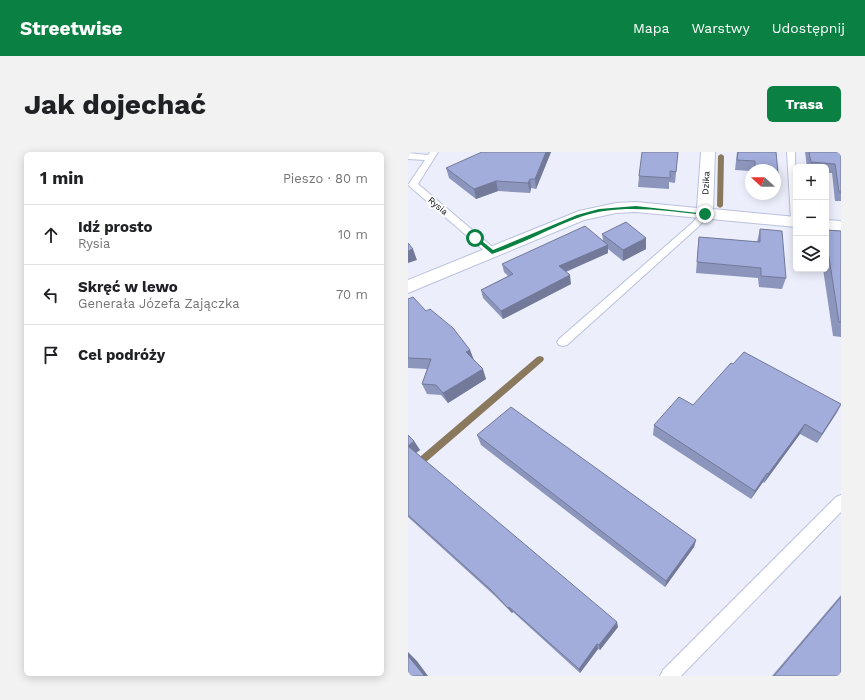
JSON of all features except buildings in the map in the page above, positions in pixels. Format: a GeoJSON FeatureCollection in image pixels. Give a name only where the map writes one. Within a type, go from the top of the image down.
{"type":"FeatureCollection","features":[{"type":"Feature","properties":{"kind":"street","name":"Dzika"},"geometry":{"type":"LineString","coordinates":[[705,214],[708,152]]}},
{"type":"Feature","properties":{"kind":"street"},"geometry":{"type":"LineString","coordinates":[[408,287],[579,216],[599,210],[636,207],[793,221]]}},
{"type":"Feature","properties":{"kind":"street"},"geometry":{"type":"LineString","coordinates":[[829,225],[841,226]]}},
{"type":"Feature","properties":{"kind":"lane"},"geometry":{"type":"LineString","coordinates":[[790,152],[794,200]]}},
{"type":"Feature","properties":{"kind":"lane"},"geometry":{"type":"LineString","coordinates":[[408,156],[432,155]]}},
{"type":"Feature","properties":{"kind":"lane","name":"Rysia"},"geometry":{"type":"LineString","coordinates":[[432,155],[413,185],[492,252]]}},
{"type":"Feature","properties":{"kind":"lane"},"geometry":{"type":"LineString","coordinates":[[563,342],[695,225],[705,214]]}},
{"type":"Feature","properties":{"kind":"lane"},"geometry":{"type":"LineString","coordinates":[[669,676],[841,502]]}},
{"type":"Feature","properties":{"kind":"waterway"},"geometry":{"type":"LineString","coordinates":[[720,206],[721,156]]}},
{"type":"Feature","properties":{"kind":"waterway"},"geometry":{"type":"LineString","coordinates":[[408,472],[540,359]]}},
{"type":"Feature","properties":{"kind":"route"},"geometry":{"type":"LineString","coordinates":[[475,238],[492,252],[579,216],[599,210],[636,207],[705,214]]}}]}
